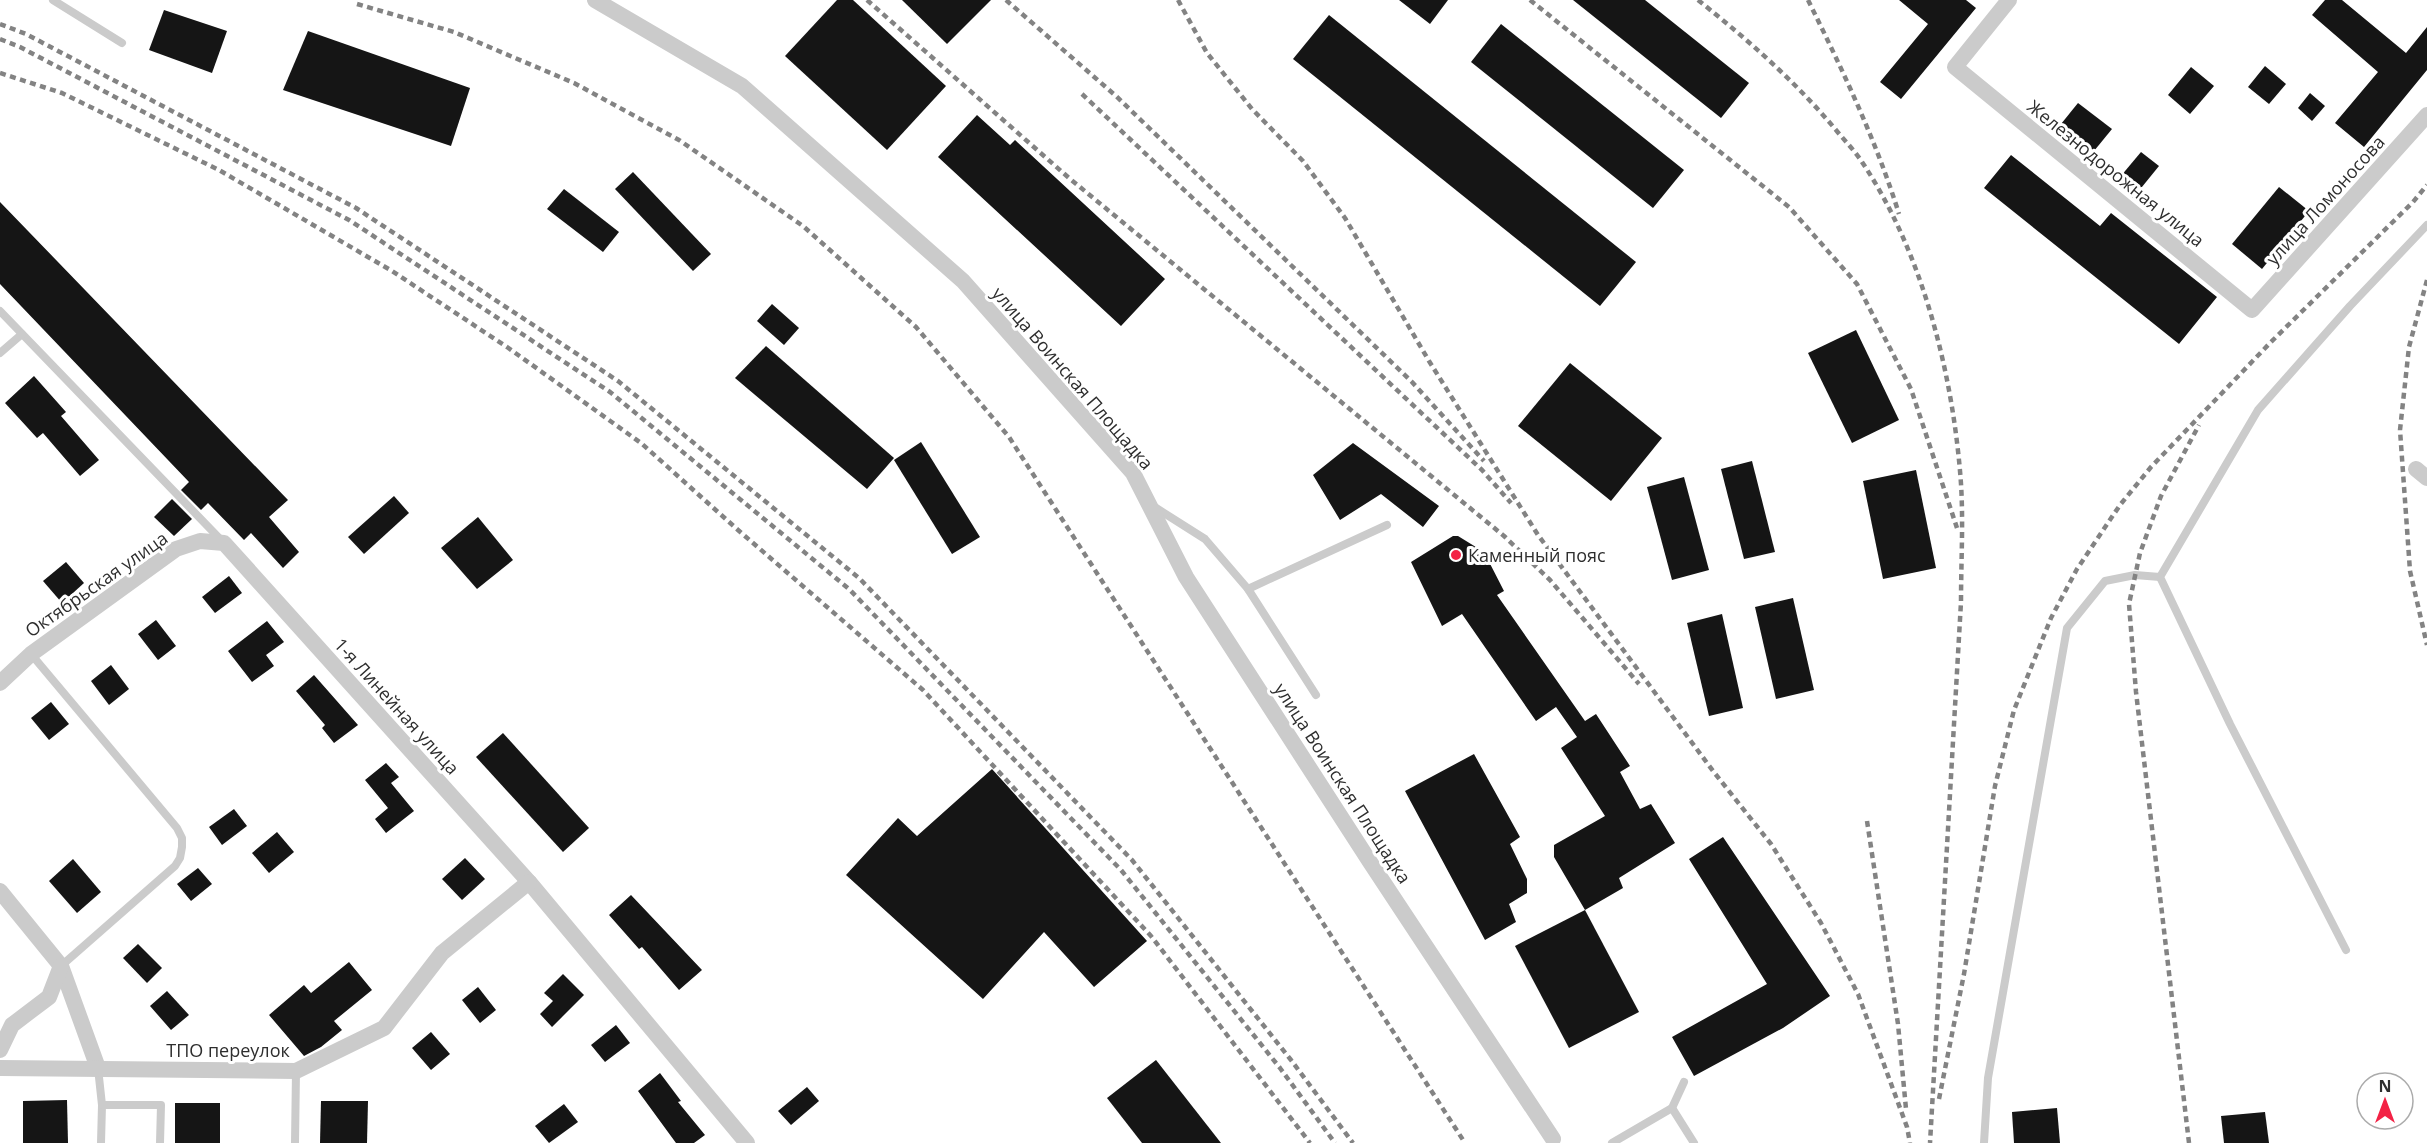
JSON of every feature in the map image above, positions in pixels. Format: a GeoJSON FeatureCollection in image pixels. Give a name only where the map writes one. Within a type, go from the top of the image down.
{"type":"FeatureCollection","features":[{"type":"Feature","properties":{"kind":"street","name":"улица Воинская Площадка"},"geometry":{"type":"LineString","coordinates":[[595,0],[742,86],[963,281],[1134,473],[1186,577],[1370,862],[1557,1141]]}},
{"type":"Feature","properties":{"kind":"street","name":"Железнодорожная улица"},"geometry":{"type":"LineString","coordinates":[[2009,0],[1955,67],[2252,310]]}},
{"type":"Feature","properties":{"kind":"street","name":"улица Ломоносова"},"geometry":{"type":"LineString","coordinates":[[2252,310],[2427,115]]}},
{"type":"Feature","properties":{"kind":"street","name":"Октябрьская улица"},"geometry":{"type":"LineString","coordinates":[[0,683],[31,654],[176,549],[200,541],[224,543]]}},
{"type":"Feature","properties":{"kind":"street","name":"1-я Линейная улица"},"geometry":{"type":"LineString","coordinates":[[224,543],[529,882],[747,1143]]}},
{"type":"Feature","properties":{"kind":"street","name":"ТПО переулок"},"geometry":{"type":"LineString","coordinates":[[0,1068],[296,1071],[384,1028],[442,953],[529,882]]}},
{"type":"Feature","properties":{"kind":"street"},"geometry":{"type":"LineString","coordinates":[[0,891],[62,966],[98,1068]]}},
{"type":"Feature","properties":{"kind":"street"},"geometry":{"type":"LineString","coordinates":[[0,1050],[12,1025],[49,997],[62,966]]}},
{"type":"Feature","properties":{"kind":"lane"},"geometry":{"type":"LineString","coordinates":[[53,0],[122,43]]}},
{"type":"Feature","properties":{"kind":"lane"},"geometry":{"type":"LineString","coordinates":[[2160,578],[2258,410],[2350,306],[2427,225]]}},
{"type":"Feature","properties":{"kind":"lane","name":"1-я Линейная улица"},"geometry":{"type":"LineString","coordinates":[[0,311],[224,543]]}},
{"type":"Feature","properties":{"kind":"lane"},"geometry":{"type":"LineString","coordinates":[[0,353],[22,334]]}},
{"type":"Feature","properties":{"kind":"lane"},"geometry":{"type":"LineString","coordinates":[[1150,504],[1205,539],[1248,589],[1316,695]]}},
{"type":"Feature","properties":{"kind":"lane"},"geometry":{"type":"LineString","coordinates":[[1248,589],[1387,525]]}},
{"type":"Feature","properties":{"kind":"lane"},"geometry":{"type":"LineString","coordinates":[[1984,1143],[1988,1078],[2067,628],[2105,581],[2135,575],[2160,578]]}},
{"type":"Feature","properties":{"kind":"lane"},"geometry":{"type":"LineString","coordinates":[[2160,578],[2230,724],[2346,950]]}},
{"type":"Feature","properties":{"kind":"lane"},"geometry":{"type":"LineString","coordinates":[[31,654],[149,792],[182,838],[180,858],[175,866],[62,966]]}},
{"type":"Feature","properties":{"kind":"lane"},"geometry":{"type":"LineString","coordinates":[[98,1068],[102,1106],[101,1143]]}},
{"type":"Feature","properties":{"kind":"lane"},"geometry":{"type":"LineString","coordinates":[[295,1143],[296,1071]]}},
{"type":"Feature","properties":{"kind":"lane"},"geometry":{"type":"LineString","coordinates":[[1612,1143],[1672,1108],[1684,1082]]}},
{"type":"Feature","properties":{"kind":"lane"},"geometry":{"type":"LineString","coordinates":[[102,1106],[161,1106],[160,1143]]}},
{"type":"Feature","properties":{"kind":"lane"},"geometry":{"type":"LineString","coordinates":[[1672,1108],[1694,1143]]}},
{"type":"Feature","properties":{"kind":"building"},"geometry":{"type":"Polygon","coordinates":[[[837,0],[853,0],[946,86],[887,150],[785,56],[837,0]]]}},
{"type":"Feature","properties":{"kind":"building"},"geometry":{"type":"Polygon","coordinates":[[[902,0],[991,0],[947,44],[902,0]]]}},
{"type":"Feature","properties":{"kind":"building"},"geometry":{"type":"Polygon","coordinates":[[[1399,0],[1448,0],[1430,24],[1399,0]]]}},
{"type":"Feature","properties":{"kind":"building"},"geometry":{"type":"Polygon","coordinates":[[[1573,0],[1645,0],[1749,83],[1721,118],[1573,0]]]}},
{"type":"Feature","properties":{"kind":"building"},"geometry":{"type":"Polygon","coordinates":[[[1899,0],[1966,0],[1976,8],[1901,99],[1880,82],[1928,24],[1899,0]]]}},
{"type":"Feature","properties":{"kind":"building"},"geometry":{"type":"Polygon","coordinates":[[[2325,0],[2342,0],[2406,53],[2427,27],[2427,70],[2364,147],[2335,123],[2378,72],[2312,15],[2325,0]]]}},
{"type":"Feature","properties":{"kind":"building"},"geometry":{"type":"Polygon","coordinates":[[[164,10],[227,31],[212,73],[149,50],[164,10]]]}},
{"type":"Feature","properties":{"kind":"building"},"geometry":{"type":"Polygon","coordinates":[[[1329,15],[1636,262],[1600,306],[1293,59],[1329,15]]]}},
{"type":"Feature","properties":{"kind":"building"},"geometry":{"type":"Polygon","coordinates":[[[1501,24],[1684,170],[1653,208],[1471,62],[1501,24]]]}},
{"type":"Feature","properties":{"kind":"building"},"geometry":{"type":"Polygon","coordinates":[[[308,31],[470,88],[451,146],[283,90],[308,31]]]}},
{"type":"Feature","properties":{"kind":"building"},"geometry":{"type":"Polygon","coordinates":[[[2265,66],[2286,84],[2269,104],[2248,87],[2265,66]]]}},
{"type":"Feature","properties":{"kind":"building"},"geometry":{"type":"Polygon","coordinates":[[[2191,67],[2214,86],[2190,114],[2168,95],[2191,67]]]}},
{"type":"Feature","properties":{"kind":"building"},"geometry":{"type":"Polygon","coordinates":[[[2310,93],[2325,106],[2312,121],[2298,108],[2310,93]]]}},
{"type":"Feature","properties":{"kind":"building"},"geometry":{"type":"Polygon","coordinates":[[[2078,103],[2112,129],[2094,151],[2061,124],[2078,103]]]}},
{"type":"Feature","properties":{"kind":"building"},"geometry":{"type":"Polygon","coordinates":[[[977,115],[1010,145],[1015,140],[1165,279],[1121,326],[938,157],[977,115]]]}},
{"type":"Feature","properties":{"kind":"building"},"geometry":{"type":"Polygon","coordinates":[[[2141,152],[2159,166],[2133,198],[2115,183],[2141,152]]]}},
{"type":"Feature","properties":{"kind":"building"},"geometry":{"type":"Polygon","coordinates":[[[2011,155],[2100,226],[2111,213],[2217,297],[2179,344],[1984,188],[2011,155]]]}},
{"type":"Feature","properties":{"kind":"building"},"geometry":{"type":"Polygon","coordinates":[[[633,172],[711,254],[693,271],[615,189],[633,172]]]}},
{"type":"Feature","properties":{"kind":"building"},"geometry":{"type":"Polygon","coordinates":[[[2279,187],[2309,211],[2262,269],[2232,244],[2279,187]]]}},
{"type":"Feature","properties":{"kind":"building"},"geometry":{"type":"Polygon","coordinates":[[[564,189],[619,232],[603,252],[547,209],[564,189]]]}},
{"type":"Feature","properties":{"kind":"building"},"geometry":{"type":"Polygon","coordinates":[[[0,202],[288,500],[269,517],[299,552],[283,568],[251,533],[244,540],[208,503],[201,510],[181,490],[189,482],[0,284],[0,202]]]}},
{"type":"Feature","properties":{"kind":"building"},"geometry":{"type":"Polygon","coordinates":[[[772,304],[799,328],[784,345],[757,321],[772,304]]]}},
{"type":"Feature","properties":{"kind":"building"},"geometry":{"type":"Polygon","coordinates":[[[1856,330],[1899,420],[1852,443],[1808,353],[1856,330]]]}},
{"type":"Feature","properties":{"kind":"building"},"geometry":{"type":"Polygon","coordinates":[[[766,346],[894,458],[867,489],[735,378],[766,346]]]}},
{"type":"Feature","properties":{"kind":"building"},"geometry":{"type":"Polygon","coordinates":[[[1570,363],[1662,438],[1611,501],[1518,426],[1570,363]]]}},
{"type":"Feature","properties":{"kind":"building"},"geometry":{"type":"Polygon","coordinates":[[[34,376],[66,412],[61,416],[99,460],[80,476],[43,433],[37,438],[5,403],[34,376]]]}},
{"type":"Feature","properties":{"kind":"building"},"geometry":{"type":"Polygon","coordinates":[[[921,442],[980,537],[952,554],[894,460],[921,442]]]}},
{"type":"Feature","properties":{"kind":"building"},"geometry":{"type":"Polygon","coordinates":[[[1353,443],[1439,506],[1423,527],[1381,494],[1340,520],[1313,475],[1353,443]]]}},
{"type":"Feature","properties":{"kind":"building"},"geometry":{"type":"Polygon","coordinates":[[[1752,461],[1775,552],[1744,559],[1721,469],[1752,461]]]}},
{"type":"Feature","properties":{"kind":"building"},"geometry":{"type":"Polygon","coordinates":[[[1916,470],[1936,568],[1883,579],[1863,481],[1916,470]]]}},
{"type":"Feature","properties":{"kind":"building"},"geometry":{"type":"Polygon","coordinates":[[[1684,477],[1709,570],[1672,580],[1647,487],[1684,477]]]}},
{"type":"Feature","properties":{"kind":"building"},"geometry":{"type":"Polygon","coordinates":[[[394,496],[409,513],[364,554],[348,537],[394,496]]]}},
{"type":"Feature","properties":{"kind":"building"},"geometry":{"type":"Polygon","coordinates":[[[172,499],[192,519],[174,536],[154,517],[172,499]]]}},
{"type":"Feature","properties":{"kind":"building"},"geometry":{"type":"Polygon","coordinates":[[[478,517],[513,560],[477,589],[441,548],[478,517]]]}},
{"type":"Feature","properties":{"kind":"building"},"geometry":{"type":"Polygon","coordinates":[[[1453,536],[1458,536],[1484,552],[1504,591],[1497,595],[1585,721],[1596,714],[1630,766],[1620,772],[1640,809],[1651,804],[1675,843],[1619,878],[1623,888],[1585,910],[1554,857],[1554,845],[1605,816],[1561,748],[1577,737],[1556,707],[1536,721],[1462,614],[1442,626],[1411,562],[1453,536]]]}},
{"type":"Feature","properties":{"kind":"building"},"geometry":{"type":"Polygon","coordinates":[[[66,562],[84,583],[62,603],[43,581],[66,562]]]}},
{"type":"Feature","properties":{"kind":"building"},"geometry":{"type":"Polygon","coordinates":[[[229,576],[242,593],[215,613],[202,597],[229,576]]]}},
{"type":"Feature","properties":{"kind":"building"},"geometry":{"type":"Polygon","coordinates":[[[1793,598],[1814,690],[1776,699],[1755,607],[1793,598]]]}},
{"type":"Feature","properties":{"kind":"building"},"geometry":{"type":"Polygon","coordinates":[[[1722,614],[1743,708],[1709,716],[1687,623],[1722,614]]]}},
{"type":"Feature","properties":{"kind":"building"},"geometry":{"type":"Polygon","coordinates":[[[156,620],[176,646],[158,660],[138,634],[156,620]]]}},
{"type":"Feature","properties":{"kind":"building"},"geometry":{"type":"Polygon","coordinates":[[[267,621],[284,642],[266,655],[274,666],[252,682],[228,651],[267,621]]]}},
{"type":"Feature","properties":{"kind":"building"},"geometry":{"type":"Polygon","coordinates":[[[111,665],[129,689],[109,705],[91,681],[111,665]]]}},
{"type":"Feature","properties":{"kind":"building"},"geometry":{"type":"Polygon","coordinates":[[[314,675],[358,725],[334,743],[322,728],[325,725],[296,691],[314,675]]]}},
{"type":"Feature","properties":{"kind":"building"},"geometry":{"type":"Polygon","coordinates":[[[51,702],[69,724],[49,740],[31,718],[51,702]]]}},
{"type":"Feature","properties":{"kind":"building"},"geometry":{"type":"Polygon","coordinates":[[[503,733],[589,828],[563,852],[476,757],[503,733]]]}},
{"type":"Feature","properties":{"kind":"building"},"geometry":{"type":"Polygon","coordinates":[[[1474,754],[1520,837],[1510,844],[1527,879],[1527,893],[1509,904],[1516,922],[1485,940],[1405,791],[1474,754]]]}},
{"type":"Feature","properties":{"kind":"building"},"geometry":{"type":"Polygon","coordinates":[[[386,763],[399,777],[391,783],[414,811],[386,833],[375,819],[388,808],[365,780],[386,763]]]}},
{"type":"Feature","properties":{"kind":"building"},"geometry":{"type":"Polygon","coordinates":[[[992,769],[1147,941],[1094,987],[1044,932],[983,999],[846,875],[898,818],[917,836],[992,769]]]}},
{"type":"Feature","properties":{"kind":"building"},"geometry":{"type":"Polygon","coordinates":[[[234,809],[247,826],[222,845],[209,827],[234,809]]]}},
{"type":"Feature","properties":{"kind":"building"},"geometry":{"type":"Polygon","coordinates":[[[277,832],[294,852],[269,873],[252,853],[277,832]]]}},
{"type":"Feature","properties":{"kind":"building"},"geometry":{"type":"Polygon","coordinates":[[[1723,837],[1830,996],[1783,1028],[1694,1076],[1672,1037],[1767,984],[1689,859],[1723,837]]]}},
{"type":"Feature","properties":{"kind":"building"},"geometry":{"type":"Polygon","coordinates":[[[465,858],[485,879],[462,900],[442,879],[465,858]]]}},
{"type":"Feature","properties":{"kind":"building"},"geometry":{"type":"Polygon","coordinates":[[[73,859],[101,892],[77,913],[49,881],[73,859]]]}},
{"type":"Feature","properties":{"kind":"building"},"geometry":{"type":"Polygon","coordinates":[[[198,868],[212,884],[191,901],[177,884],[198,868]]]}},
{"type":"Feature","properties":{"kind":"building"},"geometry":{"type":"Polygon","coordinates":[[[631,895],[702,970],[679,990],[642,947],[639,949],[609,915],[631,895]]]}},
{"type":"Feature","properties":{"kind":"building"},"geometry":{"type":"Polygon","coordinates":[[[1585,910],[1639,1012],[1569,1048],[1515,946],[1585,910]]]}},
{"type":"Feature","properties":{"kind":"building"},"geometry":{"type":"Polygon","coordinates":[[[138,944],[162,968],[147,983],[123,958],[138,944]]]}},
{"type":"Feature","properties":{"kind":"building"},"geometry":{"type":"Polygon","coordinates":[[[349,962],[372,990],[334,1021],[342,1030],[321,1047],[304,1056],[269,1015],[304,985],[311,993],[349,962]]]}},
{"type":"Feature","properties":{"kind":"building"},"geometry":{"type":"Polygon","coordinates":[[[563,974],[584,995],[552,1027],[540,1014],[553,1001],[544,993],[563,974]]]}},
{"type":"Feature","properties":{"kind":"building"},"geometry":{"type":"Polygon","coordinates":[[[478,987],[496,1010],[480,1023],[462,1000],[478,987]]]}},
{"type":"Feature","properties":{"kind":"building"},"geometry":{"type":"Polygon","coordinates":[[[167,991],[189,1015],[171,1030],[150,1006],[167,991]]]}},
{"type":"Feature","properties":{"kind":"building"},"geometry":{"type":"Polygon","coordinates":[[[616,1025],[630,1043],[605,1062],[591,1045],[616,1025]]]}},
{"type":"Feature","properties":{"kind":"building"},"geometry":{"type":"Polygon","coordinates":[[[431,1032],[450,1054],[431,1070],[412,1048],[431,1032]]]}},
{"type":"Feature","properties":{"kind":"building"},"geometry":{"type":"Polygon","coordinates":[[[1156,1060],[1221,1143],[1142,1143],[1107,1098],[1156,1060]]]}},
{"type":"Feature","properties":{"kind":"building"},"geometry":{"type":"Polygon","coordinates":[[[660,1073],[681,1101],[678,1102],[705,1135],[694,1143],[676,1143],[638,1091],[660,1073]]]}},
{"type":"Feature","properties":{"kind":"building"},"geometry":{"type":"Polygon","coordinates":[[[807,1087],[819,1101],[791,1125],[778,1111],[807,1087]]]}},
{"type":"Feature","properties":{"kind":"building"},"geometry":{"type":"Polygon","coordinates":[[[67,1100],[68,1143],[23,1143],[23,1101],[67,1100]]]}},
{"type":"Feature","properties":{"kind":"building"},"geometry":{"type":"Polygon","coordinates":[[[321,1101],[368,1101],[367,1143],[320,1143],[321,1101]]]}},
{"type":"Feature","properties":{"kind":"building"},"geometry":{"type":"Polygon","coordinates":[[[175,1103],[220,1103],[220,1143],[175,1143],[175,1103]]]}},
{"type":"Feature","properties":{"kind":"building"},"geometry":{"type":"Polygon","coordinates":[[[564,1104],[578,1122],[549,1143],[535,1126],[564,1104]]]}},
{"type":"Feature","properties":{"kind":"building"},"geometry":{"type":"Polygon","coordinates":[[[2057,1108],[2060,1143],[2014,1143],[2012,1112],[2057,1108]]]}},
{"type":"Feature","properties":{"kind":"building"},"geometry":{"type":"Polygon","coordinates":[[[2265,1112],[2269,1143],[2224,1143],[2221,1116],[2265,1112]]]}},
{"type":"Feature","properties":{"kind":"railway"},"geometry":{"type":"LineString","coordinates":[[867,0],[1069,178],[1504,536],[1550,580],[1639,684]]}},
{"type":"Feature","properties":{"kind":"railway"},"geometry":{"type":"LineString","coordinates":[[1006,0],[1116,96],[1412,382],[1484,461]]}},
{"type":"Feature","properties":{"kind":"railway"},"geometry":{"type":"LineString","coordinates":[[1178,0],[1207,53],[1252,109],[1303,161],[1345,218],[1429,361],[1538,535],[1713,771],[1771,844],[1821,923],[1858,994],[1907,1127],[1910,1143]]}},
{"type":"Feature","properties":{"kind":"railway"},"geometry":{"type":"LineString","coordinates":[[1530,0],[1789,207],[1857,284],[1911,389],[1957,528]]}},
{"type":"Feature","properties":{"kind":"railway"},"geometry":{"type":"LineString","coordinates":[[1698,0],[1788,78],[1862,162],[1883,196],[1917,271],[1941,351],[1956,431],[1961,487],[1961,602],[1930,1143]]}},
{"type":"Feature","properties":{"kind":"railway"},"geometry":{"type":"LineString","coordinates":[[1808,0],[1869,132],[1899,214]]}},
{"type":"Feature","properties":{"kind":"railway"},"geometry":{"type":"LineString","coordinates":[[357,4],[454,32],[574,83],[679,140],[803,226],[916,327],[1009,437],[1465,1143]]}},
{"type":"Feature","properties":{"kind":"railway"},"geometry":{"type":"LineString","coordinates":[[0,24],[26,34],[356,208],[618,381],[859,578],[1132,860],[1291,1060],[1353,1143]]}},
{"type":"Feature","properties":{"kind":"railway"},"geometry":{"type":"LineString","coordinates":[[0,39],[20,47],[349,220],[610,392],[849,589],[1121,870],[1280,1068],[1335,1143]]}},
{"type":"Feature","properties":{"kind":"railway"},"geometry":{"type":"LineString","coordinates":[[0,73],[62,93],[219,170],[392,271],[507,347],[641,443],[923,690],[1151,936],[1310,1143]]}},
{"type":"Feature","properties":{"kind":"railway"},"geometry":{"type":"LineString","coordinates":[[1082,94],[1482,470],[1511,503]]}},
{"type":"Feature","properties":{"kind":"railway"},"geometry":{"type":"LineString","coordinates":[[1939,1099],[1964,974],[1995,786],[2014,710],[2051,618],[2077,569],[2120,505],[2151,467],[2270,343],[2413,202],[2427,185]]}},
{"type":"Feature","properties":{"kind":"railway"},"geometry":{"type":"LineString","coordinates":[[2427,280],[2409,347],[2400,430],[2410,571],[2427,645]]}},
{"type":"Feature","properties":{"kind":"railway"},"geometry":{"type":"LineString","coordinates":[[2189,1143],[2136,692],[2129,604],[2140,553],[2161,496],[2199,425]]}},
{"type":"Feature","properties":{"kind":"railway"},"geometry":{"type":"LineString","coordinates":[[1867,821],[1898,1024],[1906,1109]]}},
{"type":"Feature","properties":{"kind":"place","name":"Каменный пояс"},"geometry":{"type":"Point","coordinates":[1456,555]}}]}
